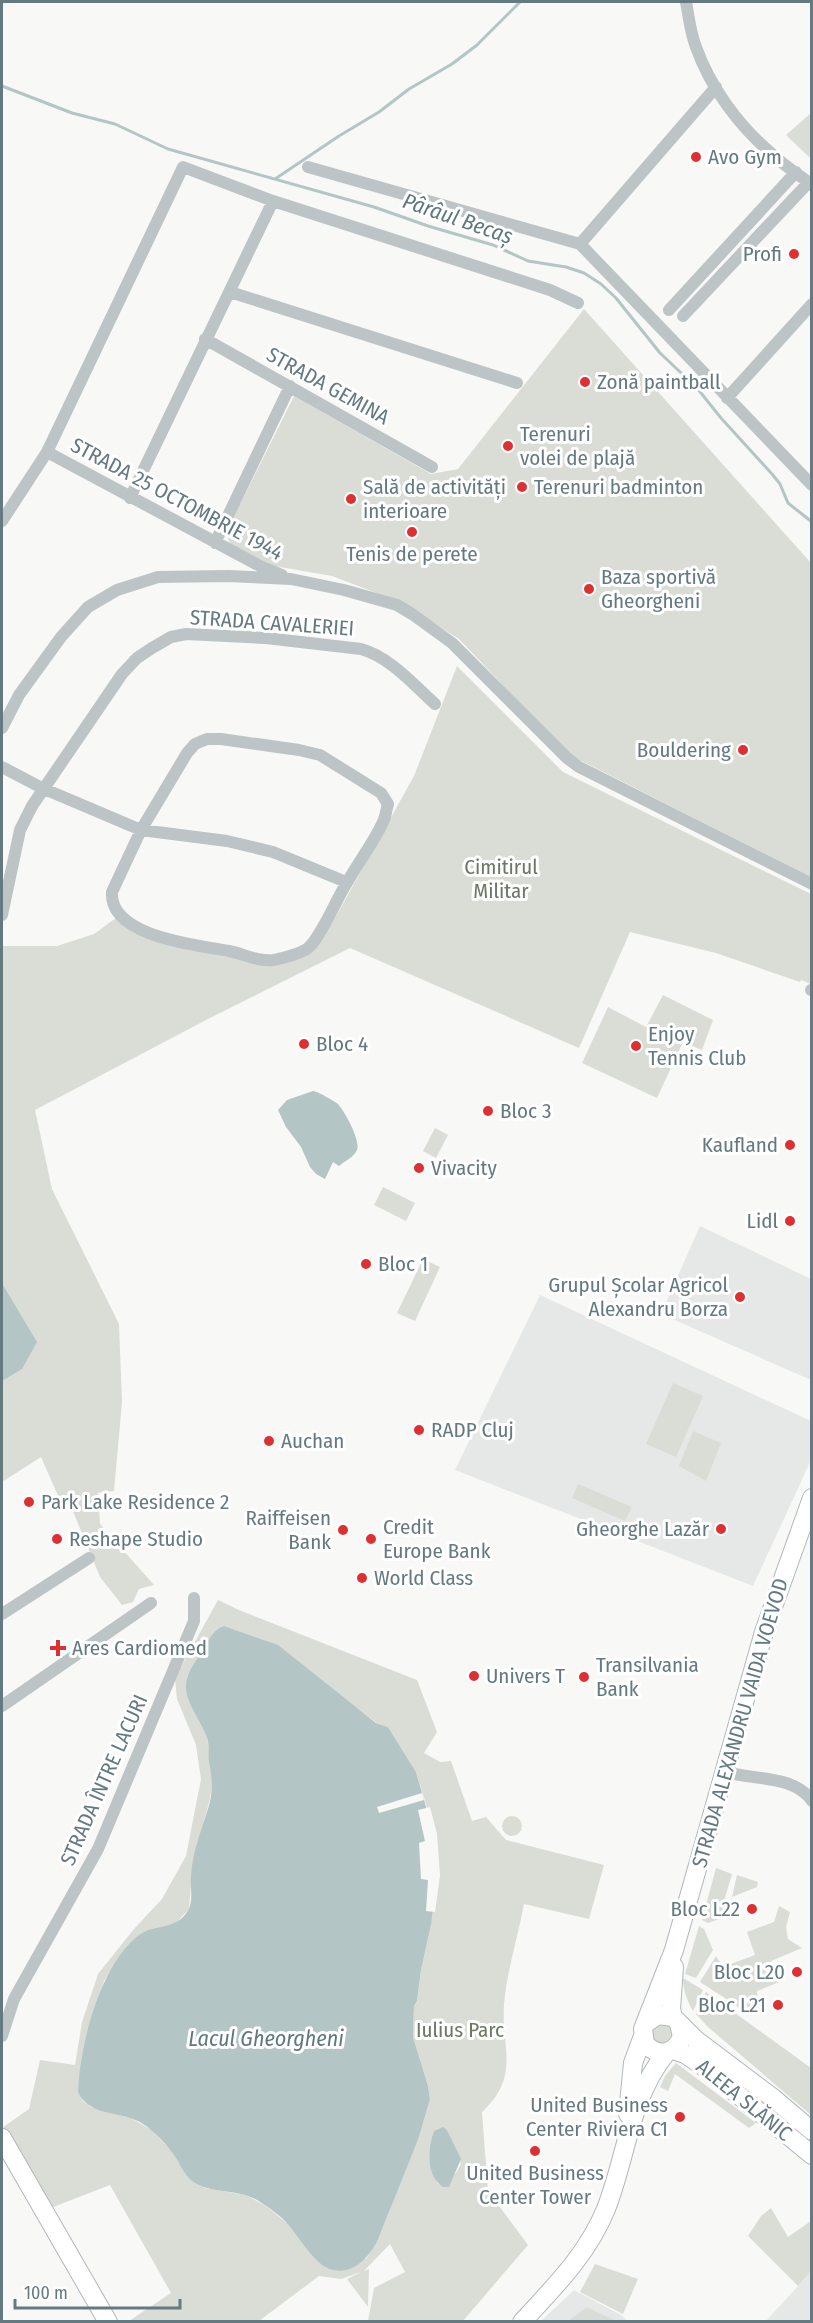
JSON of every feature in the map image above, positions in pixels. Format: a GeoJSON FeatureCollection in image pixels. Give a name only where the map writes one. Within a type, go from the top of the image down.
{"type":"FeatureCollection","features":[{"type":"Feature","properties":{"kind":"main road","name":"STRADA ALEXANDRU VAIDA VOEVOD"},"geometry":{"type":"LineString","coordinates":[[626,2136],[632,2074],[644,2030],[674,1950],[766,1625],[812,1498]]}},
{"type":"Feature","properties":{"kind":"main road","name":"STRADA ALEXANDRU VAIDA VOEVOD"},"geometry":{"type":"LineString","coordinates":[[674,1950],[671,2010],[676,2020]]}},
{"type":"Feature","properties":{"kind":"main road"},"geometry":{"type":"LineString","coordinates":[[522,2322],[572,2268],[593,2236],[611,2192],[626,2136],[647,2080],[670,2051],[681,2037],[676,2020],[658,2014],[644,2030],[645,2044],[651,2049],[670,2051]]}},
{"type":"Feature","properties":{"kind":"main road","name":"ALEEA SLĂNIC"},"geometry":{"type":"LineString","coordinates":[[676,2020],[696,2040],[773,2098],[812,2131]]}},
{"type":"Feature","properties":{"kind":"main road","name":"ALEEA SLĂNIC"},"geometry":{"type":"LineString","coordinates":[[670,2051],[695,2060],[812,2155]]}},
{"type":"Feature","properties":{"kind":"main road"},"geometry":{"type":"LineString","coordinates":[[2,2138],[108,2322]]}},
{"type":"Feature","properties":{"kind":"street"},"geometry":{"type":"LineString","coordinates":[[683,316],[810,184],[771,154],[754,137],[716,87],[696,48],[686,2]]}},
{"type":"Feature","properties":{"kind":"street"},"geometry":{"type":"LineString","coordinates":[[580,244],[716,87]]}},
{"type":"Feature","properties":{"kind":"street"},"geometry":{"type":"LineString","coordinates":[[2,521],[46,452],[183,167],[273,201],[550,290],[578,303]]}},
{"type":"Feature","properties":{"kind":"street"},"geometry":{"type":"LineString","coordinates":[[308,167],[580,244],[812,485]]}},
{"type":"Feature","properties":{"kind":"street"},"geometry":{"type":"LineString","coordinates":[[669,310],[796,172]]}},
{"type":"Feature","properties":{"kind":"street"},"geometry":{"type":"LineString","coordinates":[[130,498],[273,201]]}},
{"type":"Feature","properties":{"kind":"street"},"geometry":{"type":"LineString","coordinates":[[230,292],[517,383]]}},
{"type":"Feature","properties":{"kind":"street"},"geometry":{"type":"LineString","coordinates":[[727,398],[812,304]]}},
{"type":"Feature","properties":{"kind":"street","name":"STRADA GEMINA"},"geometry":{"type":"LineString","coordinates":[[205,339],[432,467]]}},
{"type":"Feature","properties":{"kind":"street"},"geometry":{"type":"LineString","coordinates":[[215,543],[290,386]]}},
{"type":"Feature","properties":{"kind":"street","name":"STRADA 25 OCTOMBRIE 1944"},"geometry":{"type":"LineString","coordinates":[[46,452],[215,543],[291,579]]}},
{"type":"Feature","properties":{"kind":"street"},"geometry":{"type":"LineString","coordinates":[[2,728],[19,695],[61,637],[88,607],[117,591],[158,577],[228,576],[291,579],[361,594],[397,605],[452,643],[567,759],[617,788],[812,884]]}},
{"type":"Feature","properties":{"kind":"street","name":"STRADA CAVALERIEI"},"geometry":{"type":"LineString","coordinates":[[2,915],[20,830],[42,788],[122,674],[137,658],[171,638],[186,634],[266,638],[373,652],[435,704]]}},
{"type":"Feature","properties":{"kind":"street"},"geometry":{"type":"LineString","coordinates":[[221,739],[321,755],[381,793],[387,804],[384,821],[346,882],[316,938],[308,948],[274,960],[258,960],[233,952],[173,941],[146,933],[120,915],[112,900],[112,892],[141,830],[174,771],[195,744],[207,740],[221,739]]}},
{"type":"Feature","properties":{"kind":"street"},"geometry":{"type":"LineString","coordinates":[[2,766],[42,788],[141,830],[227,841],[273,852],[346,882]]}},
{"type":"Feature","properties":{"kind":"street"},"geometry":{"type":"LineString","coordinates":[[2,1614],[89,1558]]}},
{"type":"Feature","properties":{"kind":"street","name":"STRADA ÎNTRE LACURI"},"geometry":{"type":"LineString","coordinates":[[2,2036],[14,1999],[98,1849],[194,1621],[194,1598]]}},
{"type":"Feature","properties":{"kind":"street"},"geometry":{"type":"LineString","coordinates":[[2,1706],[151,1603]]}},
{"type":"Feature","properties":{"kind":"street"},"geometry":{"type":"LineString","coordinates":[[726,1772],[794,1785],[807,1794],[812,1801]]}},
{"type":"Feature","properties":{"kind":"shaded area","name":"Grupul Școlar Agricol Alexandru Borza"},"geometry":{"type":"Polygon","coordinates":[[[700,1226],[811,1279],[811,1380],[661,1314],[700,1226]]]}},
{"type":"Feature","properties":{"kind":"shaded area"},"geometry":{"type":"Polygon","coordinates":[[[540,1295],[811,1421],[811,1460],[753,1586],[455,1470],[540,1295]]]}},
{"type":"Feature","properties":{"kind":"shaded area"},"geometry":{"type":"Polygon","coordinates":[[[811,2271],[811,2321],[765,2322],[798,2286],[811,2271]]]}},
{"type":"Feature","properties":{"kind":"shaded area"},"geometry":{"type":"Polygon","coordinates":[[[574,2290],[621,2315],[628,2321],[540,2322],[574,2290]]]}},
{"type":"Feature","properties":{"kind":"green space"},"geometry":{"type":"Polygon","coordinates":[[[811,113],[812,155],[809,157],[786,135],[811,113]]]}},
{"type":"Feature","properties":{"kind":"green space","name":"Baza sportivă Gheorgheni"},"geometry":{"type":"Polygon","coordinates":[[[584,309],[811,563],[811,877],[568,754],[459,639],[400,602],[332,576],[274,566],[231,546],[226,533],[294,396],[431,474],[458,469],[584,309]]]}},
{"type":"Feature","properties":{"kind":"green space","name":"Cimitirul Militar"},"geometry":{"type":"Polygon","coordinates":[[[457,666],[563,772],[811,894],[811,984],[716,953],[630,932],[579,1048],[350,948],[208,1019],[35,1110],[52,1189],[119,1324],[122,1402],[114,1491],[98,1493],[100,1524],[154,1585],[139,1589],[133,1602],[122,1605],[100,1577],[67,1497],[59,1498],[41,1457],[2,1482],[2,946],[57,946],[94,934],[120,915],[146,933],[274,960],[325,936],[414,776],[457,666]]]}},
{"type":"Feature","properties":{"kind":"green space","name":"Enjoy Tennis Club"},"geometry":{"type":"Polygon","coordinates":[[[663,995],[713,1020],[702,1050],[683,1042],[657,1098],[582,1063],[608,1007],[646,1027],[663,995]]]}},
{"type":"Feature","properties":{"kind":"green space","name":"Vivacity"},"geometry":{"type":"Polygon","coordinates":[[[435,1128],[448,1135],[436,1158],[423,1151],[435,1128]]]}},
{"type":"Feature","properties":{"kind":"green space","name":"Vivacity"},"geometry":{"type":"Polygon","coordinates":[[[383,1187],[415,1203],[406,1221],[374,1205],[383,1187]]]}},
{"type":"Feature","properties":{"kind":"green space"},"geometry":{"type":"Polygon","coordinates":[[[423,1259],[440,1267],[415,1321],[397,1313],[423,1259]]]}},
{"type":"Feature","properties":{"kind":"green space"},"geometry":{"type":"Polygon","coordinates":[[[673,1383],[703,1396],[676,1457],[646,1444],[673,1383]]]}},
{"type":"Feature","properties":{"kind":"green space"},"geometry":{"type":"Polygon","coordinates":[[[693,1431],[721,1443],[706,1481],[679,1466],[693,1431]]]}},
{"type":"Feature","properties":{"kind":"green space"},"geometry":{"type":"Polygon","coordinates":[[[578,1484],[632,1507],[625,1521],[572,1498],[578,1484]]]}},
{"type":"Feature","properties":{"kind":"green space","name":"Iulius Parc"},"geometry":{"type":"Polygon","coordinates":[[[218,1600],[417,1680],[437,1732],[424,1753],[440,1762],[451,1761],[472,1821],[486,1817],[506,1840],[604,1865],[589,1919],[524,1904],[505,1992],[505,2074],[494,2099],[482,2112],[488,2191],[528,2245],[463,2321],[368,2321],[374,2288],[405,2272],[390,2244],[364,2271],[369,2269],[368,2307],[347,2279],[361,2272],[341,2279],[319,2276],[259,2321],[129,2321],[171,2293],[110,2185],[48,2209],[2,2128],[29,2109],[40,2060],[75,2065],[82,2022],[98,1974],[134,1929],[162,1899],[186,1856],[201,1779],[196,1745],[177,1699],[175,1678],[218,1600]],[[224,1626],[186,1688],[207,1737],[213,1779],[210,1799],[193,1861],[189,1909],[169,1927],[146,1931],[138,1936],[123,1952],[104,1981],[88,2030],[78,2089],[83,2101],[91,2107],[131,2118],[153,2131],[174,2154],[194,2182],[205,2188],[246,2195],[266,2206],[289,2225],[315,2258],[366,2259],[377,2242],[388,2215],[401,2177],[419,2137],[430,2099],[413,2037],[414,2006],[417,2001],[431,1925],[427,1807],[416,1772],[388,1727],[377,1723],[264,1640],[224,1626]],[[447,2130],[434,2131],[430,2144],[432,2171],[438,2184],[456,2173],[461,2164],[447,2130]]]}},
{"type":"Feature","properties":{"kind":"green space"},"geometry":{"type":"Polygon","coordinates":[[[512,1816],[519,1819],[522,1826],[519,1833],[512,1836],[505,1833],[502,1826],[505,1819],[512,1816]]]}},
{"type":"Feature","properties":{"kind":"green space"},"geometry":{"type":"Polygon","coordinates":[[[716,1868],[732,1874],[725,1898],[731,1915],[708,1923],[702,1920],[716,1868]]]}},
{"type":"Feature","properties":{"kind":"green space"},"geometry":{"type":"Polygon","coordinates":[[[737,1875],[758,1882],[757,1887],[732,1897],[737,1875]]]}},
{"type":"Feature","properties":{"kind":"green space"},"geometry":{"type":"Polygon","coordinates":[[[779,1906],[790,1912],[786,1927],[788,1939],[802,1948],[771,1961],[779,1982],[757,1991],[758,2004],[751,2015],[700,1982],[716,1956],[723,1967],[755,1955],[747,1932],[774,1922],[779,1906]]]}},
{"type":"Feature","properties":{"kind":"green space"},"geometry":{"type":"Polygon","coordinates":[[[699,1926],[704,1929],[713,1950],[696,1978],[685,1974],[699,1926]]]}},
{"type":"Feature","properties":{"kind":"green space"},"geometry":{"type":"Polygon","coordinates":[[[683,1978],[703,1990],[693,2011],[686,1995],[683,1978]]]}},
{"type":"Feature","properties":{"kind":"green space"},"geometry":{"type":"Polygon","coordinates":[[[706,1992],[811,2068],[811,2115],[708,2027],[696,2014],[706,1992]]]}},
{"type":"Feature","properties":{"kind":"green space"},"geometry":{"type":"Polygon","coordinates":[[[662,2017],[679,2035],[660,2049],[646,2030],[662,2017]]]}},
{"type":"Feature","properties":{"kind":"green space"},"geometry":{"type":"Polygon","coordinates":[[[676,2063],[756,2123],[749,2128],[675,2074],[668,2091],[660,2087],[665,2076],[676,2063]]]}},
{"type":"Feature","properties":{"kind":"green space"},"geometry":{"type":"Polygon","coordinates":[[[771,2208],[788,2237],[811,2221],[811,2271],[798,2286],[748,2236],[761,2216],[771,2208]]]}},
{"type":"Feature","properties":{"kind":"green space"},"geometry":{"type":"Polygon","coordinates":[[[595,2264],[638,2279],[623,2314],[580,2292],[595,2264]]]}},
{"type":"Feature","properties":{"kind":"green space"},"geometry":{"type":"Polygon","coordinates":[[[587,2307],[616,2321],[568,2321],[587,2307]]]}},
{"type":"Feature","properties":{"kind":"water"},"geometry":{"type":"Polygon","coordinates":[[[313,1091],[338,1104],[351,1126],[358,1146],[353,1155],[339,1166],[333,1162],[325,1179],[310,1167],[301,1147],[286,1127],[278,1110],[287,1100],[313,1091]]]}},
{"type":"Feature","properties":{"kind":"water"},"geometry":{"type":"Polygon","coordinates":[[[2,1266],[3,1285],[37,1342],[22,1369],[2,1381],[2,1266]]]}},
{"type":"Feature","properties":{"kind":"water","name":"Lacul Gheorgheni"},"geometry":{"type":"Polygon","coordinates":[[[224,1626],[278,1645],[376,1723],[388,1727],[416,1772],[434,1834],[434,1899],[417,2001],[414,2006],[413,2037],[430,2099],[419,2137],[377,2242],[358,2265],[345,2270],[338,2271],[323,2266],[283,2219],[260,2202],[245,2195],[211,2189],[192,2181],[167,2145],[148,2127],[125,2116],[95,2109],[88,2105],[78,2092],[88,2029],[103,1985],[113,1965],[125,1948],[139,1935],[177,1922],[189,1908],[193,1858],[210,1802],[212,1782],[207,1738],[190,1704],[186,1685],[190,1670],[210,1638],[217,1629],[224,1626]]]}},
{"type":"Feature","properties":{"kind":"water"},"geometry":{"type":"Polygon","coordinates":[[[443,2127],[447,2130],[461,2159],[449,2187],[443,2187],[433,2176],[429,2153],[434,2131],[443,2127]]]}},
{"type":"Feature","properties":{"kind":"pier"},"geometry":{"type":"Polygon","coordinates":[[[422,1793],[424,1800],[379,1813],[377,1807],[422,1793]]]}},
{"type":"Feature","properties":{"kind":"pier"},"geometry":{"type":"Polygon","coordinates":[[[430,1807],[437,1834],[440,1876],[435,1912],[426,1911],[428,1880],[421,1879],[419,1843],[425,1841],[418,1810],[430,1807]]]}},
{"type":"Feature","properties":{"kind":"waterway"},"geometry":{"type":"LineString","coordinates":[[275,179],[379,112],[409,89],[452,64],[477,45],[520,2]]}},
{"type":"Feature","properties":{"kind":"waterway","name":"Pârâul Becaș"},"geometry":{"type":"LineString","coordinates":[[2,86],[72,113],[115,124],[168,149],[374,207],[493,245],[528,261],[566,267],[584,273],[616,298],[660,353],[697,388],[772,474],[780,484],[788,503],[812,522]]}},
{"type":"Feature","properties":{"kind":"place","name":"Avo Gym"},"geometry":{"type":"Point","coordinates":[696,157]}},
{"type":"Feature","properties":{"kind":"place","name":"Profi"},"geometry":{"type":"Point","coordinates":[794,254]}},
{"type":"Feature","properties":{"kind":"place","name":"Zonă paintball"},"geometry":{"type":"Point","coordinates":[585,382]}},
{"type":"Feature","properties":{"kind":"place","name":"Terenuri volei de plajă"},"geometry":{"type":"Point","coordinates":[508,446]}},
{"type":"Feature","properties":{"kind":"place","name":"Terenuri badminton"},"geometry":{"type":"Point","coordinates":[522,487]}},
{"type":"Feature","properties":{"kind":"place","name":"Sală de activități interioare"},"geometry":{"type":"Point","coordinates":[351,499]}},
{"type":"Feature","properties":{"kind":"place","name":"Tenis de perete"},"geometry":{"type":"Point","coordinates":[412,532]}},
{"type":"Feature","properties":{"kind":"place","name":"Baza sportivă Gheorgheni"},"geometry":{"type":"Point","coordinates":[589,589]}},
{"type":"Feature","properties":{"kind":"place","name":"Bouldering"},"geometry":{"type":"Point","coordinates":[743,750]}},
{"type":"Feature","properties":{"kind":"place","name":"Bloc 4"},"geometry":{"type":"Point","coordinates":[304,1044]}},
{"type":"Feature","properties":{"kind":"place","name":"Enjoy Tennis Club"},"geometry":{"type":"Point","coordinates":[636,1046]}},
{"type":"Feature","properties":{"kind":"place","name":"Bloc 3"},"geometry":{"type":"Point","coordinates":[488,1111]}},
{"type":"Feature","properties":{"kind":"place","name":"Kaufland"},"geometry":{"type":"Point","coordinates":[790,1145]}},
{"type":"Feature","properties":{"kind":"place","name":"Vivacity"},"geometry":{"type":"Point","coordinates":[419,1168]}},
{"type":"Feature","properties":{"kind":"place","name":"Lidl"},"geometry":{"type":"Point","coordinates":[790,1221]}},
{"type":"Feature","properties":{"kind":"place","name":"Bloc 1"},"geometry":{"type":"Point","coordinates":[366,1264]}},
{"type":"Feature","properties":{"kind":"place","name":"Grupul Școlar Agricol Alexandru Borza"},"geometry":{"type":"Point","coordinates":[740,1297]}},
{"type":"Feature","properties":{"kind":"place","name":"RADP Cluj"},"geometry":{"type":"Point","coordinates":[419,1430]}},
{"type":"Feature","properties":{"kind":"place","name":"Auchan"},"geometry":{"type":"Point","coordinates":[269,1441]}},
{"type":"Feature","properties":{"kind":"place","name":"Park Lake Residence 2"},"geometry":{"type":"Point","coordinates":[29,1502]}},
{"type":"Feature","properties":{"kind":"place","name":"Gheorghe Lazăr"},"geometry":{"type":"Point","coordinates":[721,1529]}},
{"type":"Feature","properties":{"kind":"place","name":"Raiffeisen Bank"},"geometry":{"type":"Point","coordinates":[343,1530]}},
{"type":"Feature","properties":{"kind":"place","name":"Reshape Studio"},"geometry":{"type":"Point","coordinates":[57,1539]}},
{"type":"Feature","properties":{"kind":"place","name":"Credit Europe Bank"},"geometry":{"type":"Point","coordinates":[371,1539]}},
{"type":"Feature","properties":{"kind":"place","name":"World Class"},"geometry":{"type":"Point","coordinates":[362,1578]}},
{"type":"Feature","properties":{"kind":"place","name":"Ares Cardiomed"},"geometry":{"type":"Point","coordinates":[58,1648]}},
{"type":"Feature","properties":{"kind":"place","name":"Univers T"},"geometry":{"type":"Point","coordinates":[474,1676]}},
{"type":"Feature","properties":{"kind":"place","name":"Transilvania Bank"},"geometry":{"type":"Point","coordinates":[584,1677]}},
{"type":"Feature","properties":{"kind":"place","name":"Bloc L22"},"geometry":{"type":"Point","coordinates":[752,1909]}},
{"type":"Feature","properties":{"kind":"place","name":"Bloc L20"},"geometry":{"type":"Point","coordinates":[797,1972]}},
{"type":"Feature","properties":{"kind":"place","name":"Bloc L21"},"geometry":{"type":"Point","coordinates":[778,2005]}},
{"type":"Feature","properties":{"kind":"place","name":"United Business Center Riviera C1"},"geometry":{"type":"Point","coordinates":[680,2117]}},
{"type":"Feature","properties":{"kind":"place","name":"United Business Center Tower"},"geometry":{"type":"Point","coordinates":[535,2151]}}]}
